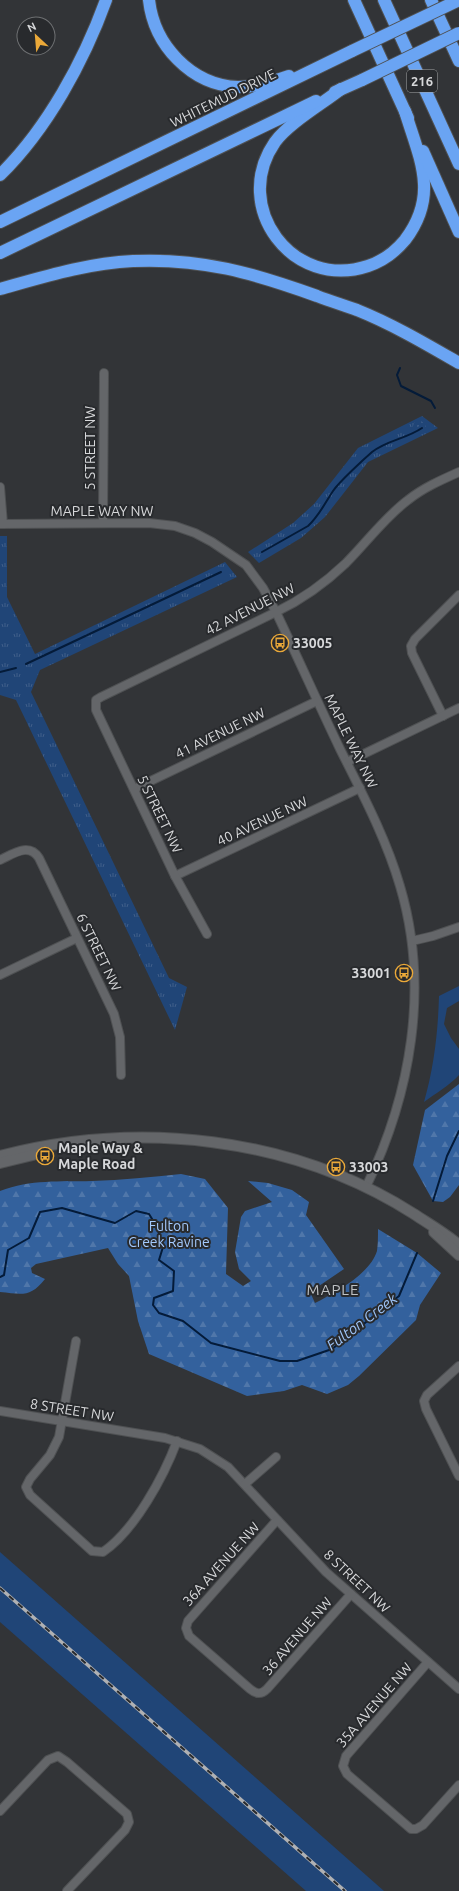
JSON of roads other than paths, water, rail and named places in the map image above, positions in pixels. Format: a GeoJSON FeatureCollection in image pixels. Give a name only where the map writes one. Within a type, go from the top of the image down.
{"type":"FeatureCollection","features":[{"type":"Feature","properties":{"kind":"highway"},"geometry":{"type":"LineString","coordinates":[[0,175],[35,135],[61,95],[88,46],[106,0]]}},
{"type":"Feature","properties":{"kind":"highway"},"geometry":{"type":"LineString","coordinates":[[149,0],[152,17],[157,31],[170,52],[192,71],[213,82],[238,87],[266,84],[328,64]]}},
{"type":"Feature","properties":{"kind":"highway"},"geometry":{"type":"LineString","coordinates":[[354,0],[459,232]]}},
{"type":"Feature","properties":{"kind":"highway","name":"216"},"geometry":{"type":"LineString","coordinates":[[384,0],[459,164]]}},
{"type":"Feature","properties":{"kind":"highway"},"geometry":{"type":"LineString","coordinates":[[431,0],[459,61]]}},
{"type":"Feature","properties":{"kind":"highway","name":"WHITEMUD DRIVE"},"geometry":{"type":"LineString","coordinates":[[0,222],[458,0]]}},
{"type":"Feature","properties":{"kind":"highway"},"geometry":{"type":"LineString","coordinates":[[0,253],[459,33]]}},
{"type":"Feature","properties":{"kind":"highway"},"geometry":{"type":"LineString","coordinates":[[341,89],[280,136],[269,153],[261,173],[261,204],[269,227],[287,250],[316,267],[340,271],[372,264],[394,252],[412,230],[422,208],[424,184],[418,155],[405,111]]}},
{"type":"Feature","properties":{"kind":"highway"},"geometry":{"type":"LineString","coordinates":[[0,289],[43,277],[132,261],[202,263],[256,275],[358,311],[420,340],[459,363]]}},
{"type":"Feature","properties":{"kind":"street","name":"5 STREET NW"},"geometry":{"type":"LineString","coordinates":[[103,523],[104,372]]}},
{"type":"Feature","properties":{"kind":"street","name":"42 AVENUE NW"},"geometry":{"type":"LineString","coordinates":[[95,702],[101,696],[276,612],[308,593],[338,570],[390,516],[409,499],[427,487],[459,472]]}},
{"type":"Feature","properties":{"kind":"street"},"geometry":{"type":"LineString","coordinates":[[0,487],[1,524]]}},
{"type":"Feature","properties":{"kind":"street","name":"MAPLE WAY NW"},"geometry":{"type":"LineString","coordinates":[[1,524],[149,523],[168,525],[195,533],[212,542],[246,565],[263,588],[276,612],[391,856],[403,896],[412,941],[414,1003],[408,1064],[395,1116],[366,1187]]}},
{"type":"Feature","properties":{"kind":"street"},"geometry":{"type":"LineString","coordinates":[[443,716],[412,653],[412,646],[415,639],[459,595]]}},
{"type":"Feature","properties":{"kind":"street","name":"41 AVENUE NW"},"geometry":{"type":"LineString","coordinates":[[134,789],[317,701]]}},
{"type":"Feature","properties":{"kind":"street","name":"5 STREET NW"},"geometry":{"type":"LineString","coordinates":[[95,702],[96,710],[176,876],[206,934]]}},
{"type":"Feature","properties":{"kind":"street"},"geometry":{"type":"LineString","coordinates":[[347,762],[459,708]]}},
{"type":"Feature","properties":{"kind":"street","name":"40 AVENUE NW"},"geometry":{"type":"LineString","coordinates":[[176,876],[360,788]]}},
{"type":"Feature","properties":{"kind":"street","name":"6 STREET NW"},"geometry":{"type":"LineString","coordinates":[[0,860],[22,850],[30,850],[39,858],[117,1022],[120,1037],[121,1074]]}},
{"type":"Feature","properties":{"kind":"street"},"geometry":{"type":"LineString","coordinates":[[412,941],[433,936],[459,927]]}},
{"type":"Feature","properties":{"kind":"street"},"geometry":{"type":"LineString","coordinates":[[0,975],[77,938]]}},
{"type":"Feature","properties":{"kind":"street"},"geometry":{"type":"LineString","coordinates":[[0,1156],[42,1146],[83,1140],[124,1137],[174,1138],[228,1144],[287,1158],[366,1187],[447,1234],[459,1244]]}},
{"type":"Feature","properties":{"kind":"street"},"geometry":{"type":"LineString","coordinates":[[0,1163],[83,1140]]}},
{"type":"Feature","properties":{"kind":"street"},"geometry":{"type":"LineString","coordinates":[[414,1214],[459,1255]]}},
{"type":"Feature","properties":{"kind":"street"},"geometry":{"type":"LineString","coordinates":[[76,1341],[62,1422],[54,1450],[30,1478],[26,1487],[30,1495],[90,1549],[96,1552],[103,1552],[113,1544],[143,1507],[163,1473],[177,1441]]}},
{"type":"Feature","properties":{"kind":"street"},"geometry":{"type":"LineString","coordinates":[[459,1366],[427,1395],[424,1400],[426,1409],[459,1476]]}},
{"type":"Feature","properties":{"kind":"street","name":"8 STREET NW"},"geometry":{"type":"LineString","coordinates":[[0,1411],[177,1441],[200,1449],[212,1456],[228,1467],[245,1484],[326,1572],[459,1689]]}},
{"type":"Feature","properties":{"kind":"street"},"geometry":{"type":"LineString","coordinates":[[245,1484],[276,1457]]}},
{"type":"Feature","properties":{"kind":"street","name":"36A AVENUE NW"},"geometry":{"type":"LineString","coordinates":[[261,1693],[252,1691],[192,1639],[186,1628],[190,1619],[278,1520]]}},
{"type":"Feature","properties":{"kind":"street","name":"36 AVENUE NW"},"geometry":{"type":"LineString","coordinates":[[261,1693],[267,1689],[351,1594]]}},
{"type":"Feature","properties":{"kind":"street","name":"35A AVENUE NW"},"geometry":{"type":"LineString","coordinates":[[428,1662],[346,1756],[343,1766],[347,1774],[406,1826],[416,1829],[426,1822],[459,1785]]}},
{"type":"Feature","properties":{"kind":"street"},"geometry":{"type":"LineString","coordinates":[[0,1811],[48,1760],[55,1756],[60,1757],[67,1762],[127,1814],[129,1820],[125,1830],[67,1891]]}},
{"type":"Feature","properties":{"kind":"waterway"},"geometry":{"type":"LineString","coordinates":[[400,368],[397,375],[401,386],[431,401],[435,408]]}},
{"type":"Feature","properties":{"kind":"waterway"},"geometry":{"type":"LineString","coordinates":[[262,552],[308,526],[319,514],[336,487],[372,452],[422,428]]}},
{"type":"Feature","properties":{"kind":"waterway"},"geometry":{"type":"LineString","coordinates":[[26,664],[221,572]]}},
{"type":"Feature","properties":{"kind":"waterway"},"geometry":{"type":"LineString","coordinates":[[0,672],[16,668]]}},
{"type":"Feature","properties":{"kind":"waterway","name":"Fulton Creek"},"geometry":{"type":"LineString","coordinates":[[433,1201],[447,1156],[459,1131]]}},
{"type":"Feature","properties":{"kind":"waterway","name":"Fulton Creek"},"geometry":{"type":"LineString","coordinates":[[0,1277],[4,1275],[8,1250],[29,1238],[40,1212],[62,1208],[115,1223],[136,1211],[149,1214],[157,1227],[163,1247],[159,1260],[174,1271],[173,1291],[154,1298],[153,1305],[159,1313],[183,1321],[211,1343],[280,1361],[297,1361],[332,1349],[399,1296],[417,1253]]}},
{"type":"Feature","properties":{"kind":"railway"},"geometry":{"type":"LineString","coordinates":[[0,1588],[345,1891]]}},
{"type":"Feature","properties":{"kind":"place","name":"33005"},"geometry":{"type":"Point","coordinates":[280,643]}},
{"type":"Feature","properties":{"kind":"place","name":"33001"},"geometry":{"type":"Point","coordinates":[404,973]}},
{"type":"Feature","properties":{"kind":"place","name":"Maple Way & Maple Road"},"geometry":{"type":"Point","coordinates":[45,1156]}},
{"type":"Feature","properties":{"kind":"place","name":"33003"},"geometry":{"type":"Point","coordinates":[336,1167]}},
{"type":"Feature","properties":{"kind":"district","name":"MAPLE"},"geometry":{"type":"Point","coordinates":[333,1290]}},
{"type":"Feature","properties":{"kind":"park label","name":"Fulton Creek Ravine"},"geometry":{"type":"Point","coordinates":[169,1234]}}]}
